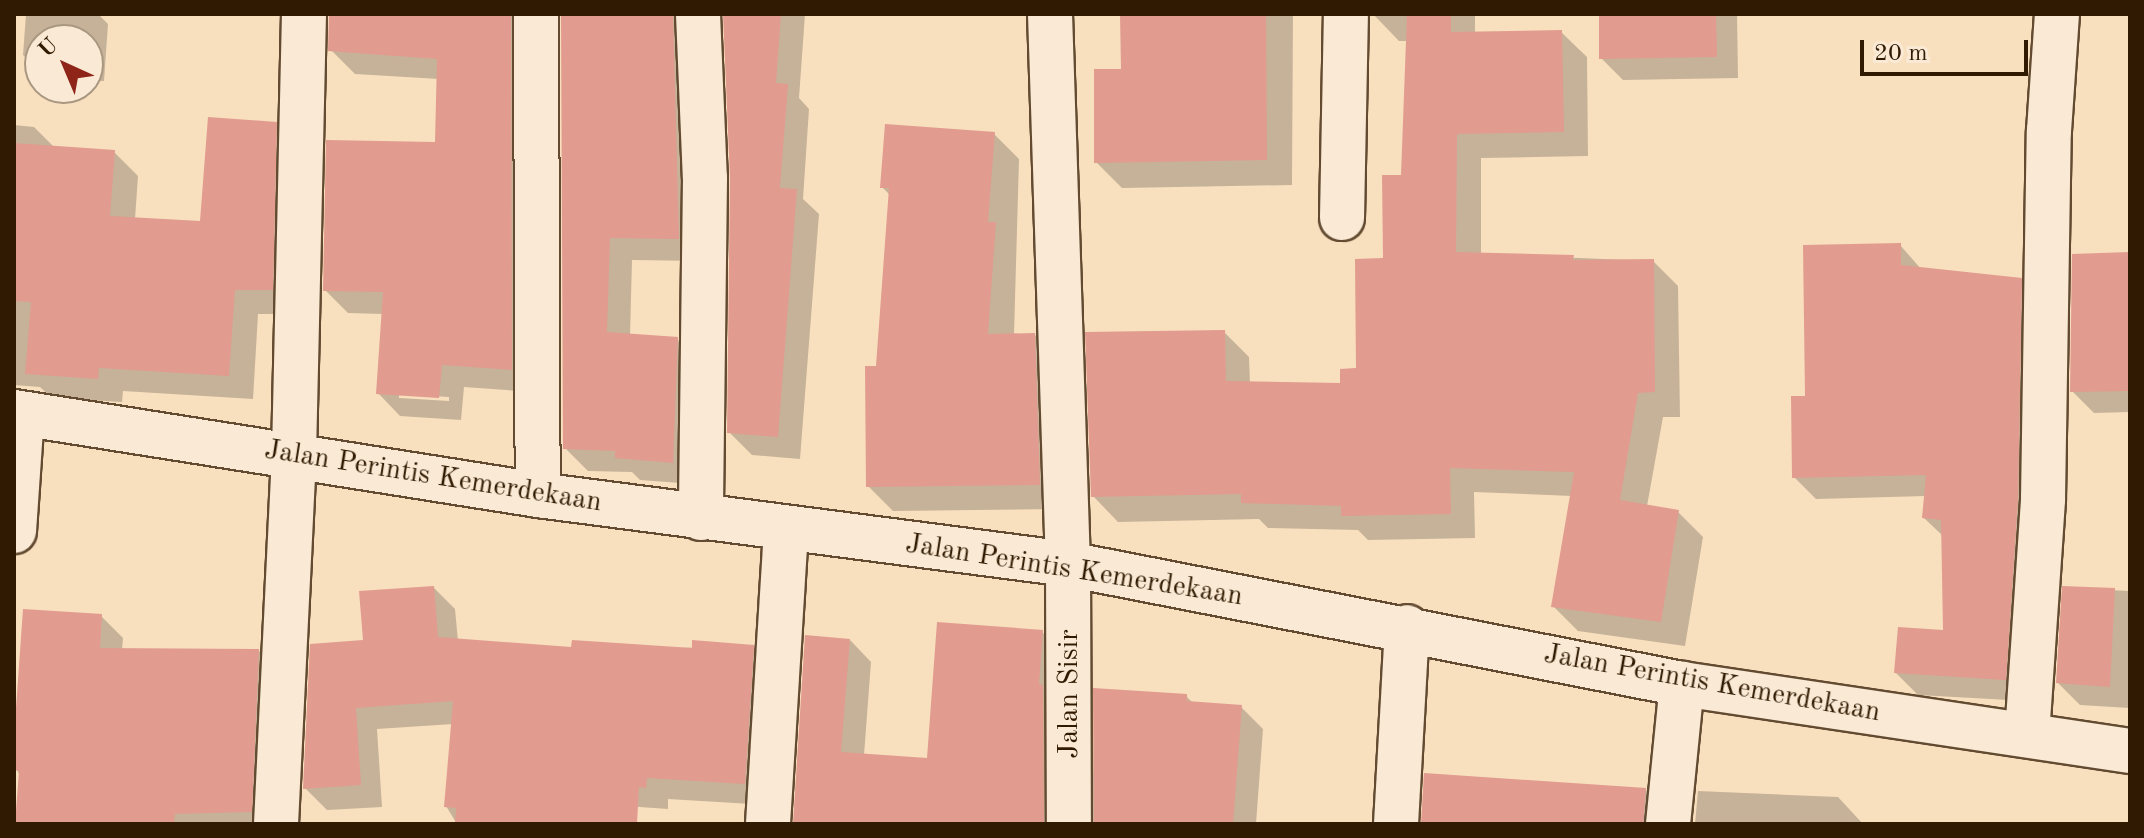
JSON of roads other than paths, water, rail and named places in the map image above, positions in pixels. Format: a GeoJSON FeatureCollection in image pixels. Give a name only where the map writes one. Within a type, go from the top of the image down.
{"type":"FeatureCollection","features":[{"type":"Feature","properties":{"kind":"street"},"geometry":{"type":"LineString","coordinates":[[276,824],[294,454],[304,14]]}},
{"type":"Feature","properties":{"kind":"street"},"geometry":{"type":"LineString","coordinates":[[536,14],[538,495]]}},
{"type":"Feature","properties":{"kind":"street"},"geometry":{"type":"LineString","coordinates":[[698,14],[705,178],[701,518]]}},
{"type":"Feature","properties":{"kind":"street","name":"Jalan Sisir"},"geometry":{"type":"LineString","coordinates":[[1050,14],[1068,564],[1069,824]]}},
{"type":"Feature","properties":{"kind":"street"},"geometry":{"type":"LineString","coordinates":[[1342,218],[1346,14]]}},
{"type":"Feature","properties":{"kind":"street"},"geometry":{"type":"LineString","coordinates":[[2027,735],[2043,499],[2049,131],[2057,14]]}},
{"type":"Feature","properties":{"kind":"street"},"geometry":{"type":"LineString","coordinates":[[14,531],[18,413]]}},
{"type":"Feature","properties":{"kind":"street","name":"Jalan Perintis Kemerdekaan"},"geometry":{"type":"LineString","coordinates":[[18,413],[294,454],[538,495],[1068,564],[1407,627],[1682,684],[2130,751]]}},
{"type":"Feature","properties":{"kind":"street"},"geometry":{"type":"LineString","coordinates":[[768,824],[786,529]]}},
{"type":"Feature","properties":{"kind":"street"},"geometry":{"type":"LineString","coordinates":[[1396,824],[1407,627]]}},
{"type":"Feature","properties":{"kind":"street"},"geometry":{"type":"LineString","coordinates":[[1668,824],[1682,684]]}}]}
